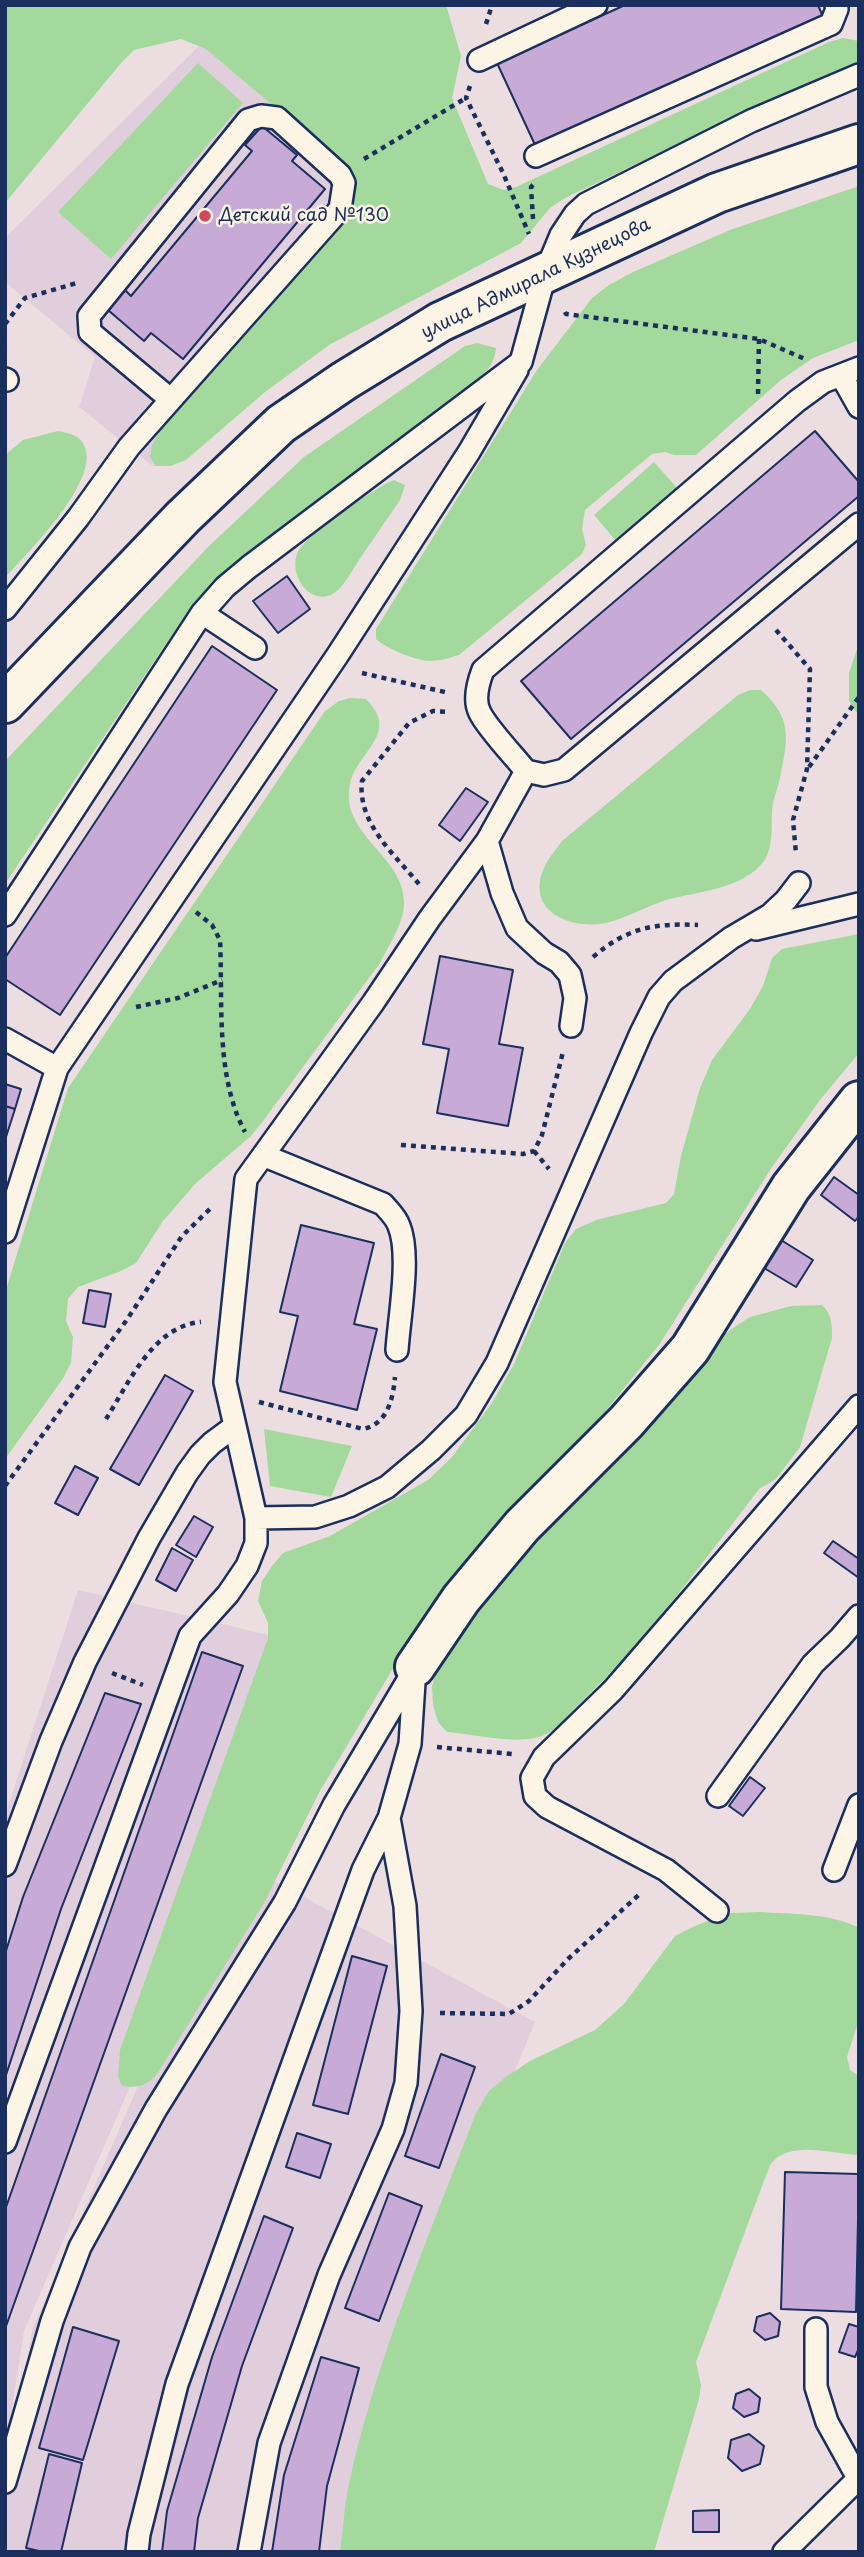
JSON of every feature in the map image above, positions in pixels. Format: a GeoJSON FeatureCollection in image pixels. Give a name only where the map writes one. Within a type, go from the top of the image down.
{"type":"FeatureCollection","features":[{"type":"Feature","properties":{"kind":"main road","name":"улица Адмирала Кузнецова"},"geometry":{"type":"LineString","coordinates":[[5,702],[183,517],[281,424],[344,381],[541,260],[716,192],[859,144]]}},
{"type":"Feature","properties":{"kind":"main road"},"geometry":{"type":"LineString","coordinates":[[415,1667],[461,1599],[522,1526],[626,1422],[690,1349],[791,1187],[859,1101]]}},
{"type":"Feature","properties":{"kind":"lane"},"geometry":{"type":"LineString","coordinates":[[479,60],[596,5]]}},
{"type":"Feature","properties":{"kind":"lane"},"geometry":{"type":"LineString","coordinates":[[537,167],[831,24],[836,5]]}},
{"type":"Feature","properties":{"kind":"lane"},"geometry":{"type":"LineString","coordinates":[[5,1232],[57,1068],[331,666],[469,452],[521,362],[541,260],[575,214],[586,204],[751,121],[859,75]]}},
{"type":"Feature","properties":{"kind":"lane"},"geometry":{"type":"LineString","coordinates":[[5,609],[78,518],[128,447],[340,209],[344,183],[340,175],[277,118],[261,116],[248,120],[89,316],[90,332],[170,399]]}},
{"type":"Feature","properties":{"kind":"lane"},"geometry":{"type":"LineString","coordinates":[[5,915],[202,613],[226,587],[521,362]]}},
{"type":"Feature","properties":{"kind":"lane"},"geometry":{"type":"LineString","coordinates":[[859,407],[850,372],[823,382],[806,394],[483,670],[478,684],[478,707],[526,771],[544,775],[564,770],[859,524]]}},
{"type":"Feature","properties":{"kind":"lane"},"geometry":{"type":"LineString","coordinates":[[202,613],[255,648]]}},
{"type":"Feature","properties":{"kind":"lane"},"geometry":{"type":"LineString","coordinates":[[5,2142],[190,1636],[228,1594],[247,1566],[256,1543],[256,1518],[225,1382],[246,1179],[373,1003],[438,906],[487,841],[526,771]]}},
{"type":"Feature","properties":{"kind":"lane"},"geometry":{"type":"LineString","coordinates":[[487,841],[502,893],[517,928],[544,953],[559,962],[570,975],[575,998],[570,1026]]}},
{"type":"Feature","properties":{"kind":"lane"},"geometry":{"type":"LineString","coordinates":[[256,1518],[314,1517],[349,1506],[387,1487],[431,1450],[466,1415],[497,1363],[640,1033],[659,997],[673,981],[731,938],[770,915],[799,883]]}},
{"type":"Feature","properties":{"kind":"lane"},"geometry":{"type":"LineString","coordinates":[[744,932],[859,904]]}},
{"type":"Feature","properties":{"kind":"lane"},"geometry":{"type":"LineString","coordinates":[[5,1040],[57,1068]]}},
{"type":"Feature","properties":{"kind":"lane"},"geometry":{"type":"LineString","coordinates":[[265,1156],[383,1204],[392,1214],[399,1226],[404,1261],[397,1350]]}},
{"type":"Feature","properties":{"kind":"lane"},"geometry":{"type":"LineString","coordinates":[[718,1911],[666,1870],[547,1807],[535,1796],[532,1777],[544,1756],[613,1690],[859,1406]]}},
{"type":"Feature","properties":{"kind":"lane"},"geometry":{"type":"LineString","coordinates":[[5,1865],[51,1741],[85,1662],[149,1538],[187,1473],[212,1443],[235,1426]]}},
{"type":"Feature","properties":{"kind":"lane"},"geometry":{"type":"LineString","coordinates":[[718,1796],[813,1664],[859,1616]]}},
{"type":"Feature","properties":{"kind":"lane"},"geometry":{"type":"LineString","coordinates":[[137,2552],[139,2534],[177,2384],[363,1870],[389,1818],[410,1744],[415,1667]]}},
{"type":"Feature","properties":{"kind":"lane"},"geometry":{"type":"LineString","coordinates":[[5,2482],[52,2320],[80,2247],[156,2109],[285,1902],[334,1805],[415,1667]]}},
{"type":"Feature","properties":{"kind":"lane"},"geometry":{"type":"LineString","coordinates":[[834,1870],[859,1805]]}},
{"type":"Feature","properties":{"kind":"lane"},"geometry":{"type":"LineString","coordinates":[[249,2552],[269,2443],[296,2362],[328,2275],[393,2129],[406,2083],[411,2011],[405,1906],[389,1818]]}},
{"type":"Feature","properties":{"kind":"lane"},"geometry":{"type":"LineString","coordinates":[[784,2552],[858,2478],[827,2422],[816,2387],[816,2329]]}},
{"type":"Feature","properties":{"kind":"path"},"geometry":{"type":"LineString","coordinates":[[340,175],[466,98],[479,60]]}},
{"type":"Feature","properties":{"kind":"path"},"geometry":{"type":"LineString","coordinates":[[466,98],[566,314],[759,339],[850,372]]}},
{"type":"Feature","properties":{"kind":"path"},"geometry":{"type":"LineString","coordinates":[[537,167],[531,187],[541,260]]}},
{"type":"Feature","properties":{"kind":"path"},"geometry":{"type":"LineString","coordinates":[[5,324],[25,298],[73,283],[113,286]]}},
{"type":"Feature","properties":{"kind":"path"},"geometry":{"type":"LineString","coordinates":[[757,437],[759,339]]}},
{"type":"Feature","properties":{"kind":"path"},"geometry":{"type":"LineString","coordinates":[[758,610],[810,669],[807,769],[793,820],[799,883]]}},
{"type":"Feature","properties":{"kind":"path"},"geometry":{"type":"LineString","coordinates":[[331,666],[478,707]]}},
{"type":"Feature","properties":{"kind":"path"},"geometry":{"type":"LineString","coordinates":[[807,769],[859,697]]}},
{"type":"Feature","properties":{"kind":"path"},"geometry":{"type":"LineString","coordinates":[[438,906],[372,825],[361,793],[362,781],[409,723],[433,711],[478,707]]}},
{"type":"Feature","properties":{"kind":"path"},"geometry":{"type":"LineString","coordinates":[[212,925],[220,940],[225,1074],[229,1094],[248,1138],[265,1156]]}},
{"type":"Feature","properties":{"kind":"path"},"geometry":{"type":"LineString","coordinates":[[570,975],[607,945],[627,933],[648,926],[688,925],[734,928],[744,932]]}},
{"type":"Feature","properties":{"kind":"path"},"geometry":{"type":"LineString","coordinates":[[97,1009],[145,1006],[178,998],[222,980]]}},
{"type":"Feature","properties":{"kind":"path"},"geometry":{"type":"LineString","coordinates":[[401,1145],[523,1154],[534,1151],[542,1135],[560,1064]]}},
{"type":"Feature","properties":{"kind":"path"},"geometry":{"type":"LineString","coordinates":[[5,1486],[126,1321],[182,1236],[208,1210],[246,1179]]}},
{"type":"Feature","properties":{"kind":"path"},"geometry":{"type":"LineString","coordinates":[[106,1419],[150,1350],[178,1327],[197,1322],[232,1321]]}},
{"type":"Feature","properties":{"kind":"path"},"geometry":{"type":"LineString","coordinates":[[255,1401],[363,1429],[372,1427],[388,1410],[394,1389]]}},
{"type":"Feature","properties":{"kind":"path"},"geometry":{"type":"LineString","coordinates":[[85,1662],[169,1695]]}},
{"type":"Feature","properties":{"kind":"path"},"geometry":{"type":"LineString","coordinates":[[410,1744],[544,1756]]}},
{"type":"Feature","properties":{"kind":"path"},"geometry":{"type":"LineString","coordinates":[[411,2011],[509,2014],[529,2001],[568,1959],[666,1870]]}},
{"type":"Feature","properties":{"kind":"shaded area","name":"Детский сад №130"},"geometry":{"type":"Polygon","coordinates":[[[229,16],[402,193],[154,467],[79,407],[95,357],[5,282],[5,238],[229,16]]]}},
{"type":"Feature","properties":{"kind":"shaded area"},"geometry":{"type":"Polygon","coordinates":[[[78,1590],[302,1643],[195,1937],[24,2331],[5,2454],[5,1816],[78,1590]]]}},
{"type":"Feature","properties":{"kind":"shaded area"},"geometry":{"type":"Polygon","coordinates":[[[236,1860],[535,2022],[418,2307],[362,2552],[5,2552],[5,2505],[32,2330],[236,1860]]]}},
{"type":"Feature","properties":{"kind":"green space"},"geometry":{"type":"Polygon","coordinates":[[[5,5],[446,5],[461,56],[452,98],[488,184],[504,190],[516,187],[829,42],[843,38],[859,41],[859,61],[565,198],[550,208],[521,243],[329,345],[265,392],[186,460],[170,466],[156,466],[150,457],[152,445],[166,420],[351,208],[355,195],[355,178],[353,173],[206,49],[181,39],[134,50],[5,203],[5,5]]]}},
{"type":"Feature","properties":{"kind":"green space"},"geometry":{"type":"Polygon","coordinates":[[[198,63],[243,103],[111,259],[58,212],[198,63]]]}},
{"type":"Feature","properties":{"kind":"green space"},"geometry":{"type":"Polygon","coordinates":[[[859,186],[859,340],[813,358],[781,380],[696,455],[674,455],[665,452],[652,454],[585,510],[582,529],[586,545],[582,554],[459,655],[424,660],[394,650],[376,639],[376,629],[537,370],[592,298],[633,272],[730,230],[859,186]]]}},
{"type":"Feature","properties":{"kind":"green space"},"geometry":{"type":"Polygon","coordinates":[[[477,343],[496,348],[492,362],[477,382],[241,560],[190,608],[5,884],[5,761],[210,545],[304,457],[465,346],[477,343]]]}},
{"type":"Feature","properties":{"kind":"green space"},"geometry":{"type":"Polygon","coordinates":[[[58,431],[75,436],[82,442],[87,456],[83,474],[61,513],[5,578],[5,455],[23,440],[58,431]]]}},
{"type":"Feature","properties":{"kind":"green space"},"geometry":{"type":"Polygon","coordinates":[[[654,462],[678,489],[617,542],[594,515],[654,462]]]}},
{"type":"Feature","properties":{"kind":"green space"},"geometry":{"type":"Polygon","coordinates":[[[394,480],[405,485],[400,500],[342,586],[330,595],[321,597],[306,590],[300,582],[295,564],[302,546],[341,513],[394,480]]]}},
{"type":"Feature","properties":{"kind":"green space"},"geometry":{"type":"Polygon","coordinates":[[[859,643],[859,716],[849,701],[849,673],[859,643]]]}},
{"type":"Feature","properties":{"kind":"green space"},"geometry":{"type":"Polygon","coordinates":[[[750,690],[761,690],[771,700],[779,710],[786,730],[783,764],[773,803],[771,840],[764,861],[755,871],[732,884],[666,900],[606,923],[578,923],[554,914],[541,896],[540,883],[546,864],[562,841],[738,695],[750,690]]]}},
{"type":"Feature","properties":{"kind":"green space"},"geometry":{"type":"Polygon","coordinates":[[[350,698],[366,699],[376,711],[379,722],[374,742],[354,772],[349,802],[354,818],[402,886],[402,918],[395,934],[380,963],[251,1136],[196,1183],[163,1221],[136,1263],[78,1287],[68,1299],[66,1321],[73,1337],[71,1363],[62,1380],[5,1459],[5,1293],[68,1088],[325,711],[339,701],[350,698]]]}},
{"type":"Feature","properties":{"kind":"green space"},"geometry":{"type":"Polygon","coordinates":[[[859,934],[859,1053],[820,1100],[770,1170],[659,1345],[604,1413],[448,1590],[404,1650],[320,1791],[264,1903],[157,2074],[141,2085],[122,2086],[118,2077],[120,2050],[268,1638],[268,1623],[258,1601],[262,1581],[283,1553],[330,1536],[428,1480],[452,1457],[492,1403],[514,1364],[565,1243],[576,1229],[596,1220],[666,1203],[674,1194],[681,1156],[700,1088],[712,1060],[750,1009],[763,986],[772,958],[782,949],[859,934]]]}},
{"type":"Feature","properties":{"kind":"green space"},"geometry":{"type":"Polygon","coordinates":[[[822,1305],[831,1320],[832,1338],[800,1447],[776,1479],[759,1489],[673,1601],[627,1655],[561,1722],[542,1736],[508,1739],[447,1732],[438,1722],[433,1705],[432,1686],[436,1672],[475,1613],[537,1536],[686,1368],[730,1330],[750,1317],[791,1306],[822,1305]]]}},
{"type":"Feature","properties":{"kind":"green space"},"geometry":{"type":"Polygon","coordinates":[[[264,1429],[352,1446],[331,1497],[270,1486],[264,1429]]]}},
{"type":"Feature","properties":{"kind":"green space"},"geometry":{"type":"Polygon","coordinates":[[[759,1912],[836,1919],[859,1928],[859,2020],[847,2057],[850,2070],[859,2076],[859,2155],[799,2150],[778,2157],[770,2165],[696,2362],[701,2385],[699,2399],[654,2552],[340,2552],[348,2488],[388,2345],[476,2113],[489,2091],[530,2061],[595,2030],[624,2004],[675,1936],[730,1913],[759,1912]]]}},
{"type":"Feature","properties":{"kind":"building"},"geometry":{"type":"Polygon","coordinates":[[[625,5],[818,5],[823,17],[536,147],[497,63],[625,5]]]}},
{"type":"Feature","properties":{"kind":"building"},"geometry":{"type":"Polygon","coordinates":[[[262,126],[297,155],[292,161],[325,189],[183,359],[151,333],[144,341],[108,310],[125,290],[131,296],[252,151],[245,145],[262,126]]]}},
{"type":"Feature","properties":{"kind":"building"},"geometry":{"type":"Polygon","coordinates":[[[815,431],[859,482],[859,496],[571,739],[521,681],[815,431]]]}},
{"type":"Feature","properties":{"kind":"building"},"geometry":{"type":"Polygon","coordinates":[[[287,576],[310,609],[278,633],[253,601],[287,576]]]}},
{"type":"Feature","properties":{"kind":"building"},"geometry":{"type":"Polygon","coordinates":[[[212,646],[277,690],[60,1015],[5,979],[5,958],[212,646]]]}},
{"type":"Feature","properties":{"kind":"building"},"geometry":{"type":"Polygon","coordinates":[[[466,788],[488,802],[460,841],[439,825],[466,788]]]}},
{"type":"Feature","properties":{"kind":"building"},"geometry":{"type":"Polygon","coordinates":[[[440,956],[513,970],[499,1044],[523,1048],[508,1126],[437,1113],[449,1049],[423,1044],[440,956]]]}},
{"type":"Feature","properties":{"kind":"building"},"geometry":{"type":"Polygon","coordinates":[[[5,1084],[21,1089],[15,1109],[5,1106],[5,1084]]]}},
{"type":"Feature","properties":{"kind":"building"},"geometry":{"type":"Polygon","coordinates":[[[5,1106],[15,1109],[5,1140],[5,1106]]]}},
{"type":"Feature","properties":{"kind":"building"},"geometry":{"type":"Polygon","coordinates":[[[834,1177],[859,1195],[859,1216],[855,1221],[821,1195],[834,1177]]]}},
{"type":"Feature","properties":{"kind":"building"},"geometry":{"type":"Polygon","coordinates":[[[301,1225],[374,1243],[354,1324],[377,1329],[357,1410],[280,1391],[298,1316],[280,1312],[301,1225]]]}},
{"type":"Feature","properties":{"kind":"building"},"geometry":{"type":"Polygon","coordinates":[[[781,1240],[813,1260],[796,1287],[764,1268],[781,1240]]]}},
{"type":"Feature","properties":{"kind":"building"},"geometry":{"type":"Polygon","coordinates":[[[89,1290],[111,1294],[105,1327],[83,1323],[89,1290]]]}},
{"type":"Feature","properties":{"kind":"building"},"geometry":{"type":"Polygon","coordinates":[[[165,1375],[193,1391],[139,1485],[110,1469],[165,1375]]]}},
{"type":"Feature","properties":{"kind":"building"},"geometry":{"type":"Polygon","coordinates":[[[75,1466],[98,1478],[78,1515],[55,1503],[75,1466]]]}},
{"type":"Feature","properties":{"kind":"building"},"geometry":{"type":"Polygon","coordinates":[[[194,1516],[213,1527],[196,1557],[176,1545],[194,1516]]]}},
{"type":"Feature","properties":{"kind":"building"},"geometry":{"type":"Polygon","coordinates":[[[833,1541],[859,1559],[859,1578],[824,1553],[833,1541]]]}},
{"type":"Feature","properties":{"kind":"building"},"geometry":{"type":"Polygon","coordinates":[[[172,1548],[193,1560],[176,1591],[156,1580],[172,1548]]]}},
{"type":"Feature","properties":{"kind":"building"},"geometry":{"type":"Polygon","coordinates":[[[202,1652],[243,1666],[5,2329],[5,2210],[202,1652]]]}},
{"type":"Feature","properties":{"kind":"building"},"geometry":{"type":"Polygon","coordinates":[[[105,1693],[141,1704],[61,1909],[5,2078],[5,1954],[23,1897],[105,1693]]]}},
{"type":"Feature","properties":{"kind":"building"},"geometry":{"type":"Polygon","coordinates":[[[750,1777],[765,1788],[743,1816],[729,1806],[750,1777]]]}},
{"type":"Feature","properties":{"kind":"building"},"geometry":{"type":"Polygon","coordinates":[[[352,1956],[387,1966],[348,2114],[313,2105],[352,1956]]]}},
{"type":"Feature","properties":{"kind":"building"},"geometry":{"type":"Polygon","coordinates":[[[441,2054],[475,2067],[439,2168],[405,2156],[441,2054]]]}},
{"type":"Feature","properties":{"kind":"building"},"geometry":{"type":"Polygon","coordinates":[[[297,2133],[331,2144],[320,2178],[286,2167],[297,2133]]]}},
{"type":"Feature","properties":{"kind":"building"},"geometry":{"type":"Polygon","coordinates":[[[785,2172],[859,2174],[856,2312],[781,2309],[785,2172]]]}},
{"type":"Feature","properties":{"kind":"building"},"geometry":{"type":"Polygon","coordinates":[[[389,2193],[422,2206],[379,2321],[345,2308],[389,2193]]]}},
{"type":"Feature","properties":{"kind":"building"},"geometry":{"type":"Polygon","coordinates":[[[264,2216],[293,2228],[242,2366],[198,2518],[194,2552],[162,2552],[167,2511],[212,2357],[264,2216]]]}},
{"type":"Feature","properties":{"kind":"building"},"geometry":{"type":"Polygon","coordinates":[[[770,2313],[780,2322],[778,2336],[765,2340],[754,2331],[757,2317],[770,2313]]]}},
{"type":"Feature","properties":{"kind":"building"},"geometry":{"type":"Polygon","coordinates":[[[849,2324],[859,2327],[859,2348],[855,2357],[839,2352],[849,2324]]]}},
{"type":"Feature","properties":{"kind":"building"},"geometry":{"type":"Polygon","coordinates":[[[73,2327],[119,2341],[83,2460],[39,2448],[73,2327]]]}},
{"type":"Feature","properties":{"kind":"building"},"geometry":{"type":"Polygon","coordinates":[[[321,2357],[359,2368],[327,2486],[319,2552],[272,2552],[284,2475],[321,2357]]]}},
{"type":"Feature","properties":{"kind":"building"},"geometry":{"type":"Polygon","coordinates":[[[749,2389],[760,2398],[758,2412],[744,2417],[733,2408],[736,2394],[749,2389]]]}},
{"type":"Feature","properties":{"kind":"building"},"geometry":{"type":"Polygon","coordinates":[[[749,2434],[764,2446],[760,2464],[742,2471],[728,2458],[731,2440],[749,2434]]]}},
{"type":"Feature","properties":{"kind":"building"},"geometry":{"type":"Polygon","coordinates":[[[49,2454],[82,2463],[61,2552],[26,2548],[49,2454]]]}},
{"type":"Feature","properties":{"kind":"building"},"geometry":{"type":"Polygon","coordinates":[[[719,2510],[719,2532],[693,2532],[693,2511],[719,2510]]]}},
{"type":"Feature","properties":{"kind":"place","name":"Детский сад №130"},"geometry":{"type":"Point","coordinates":[205,216]}}]}
